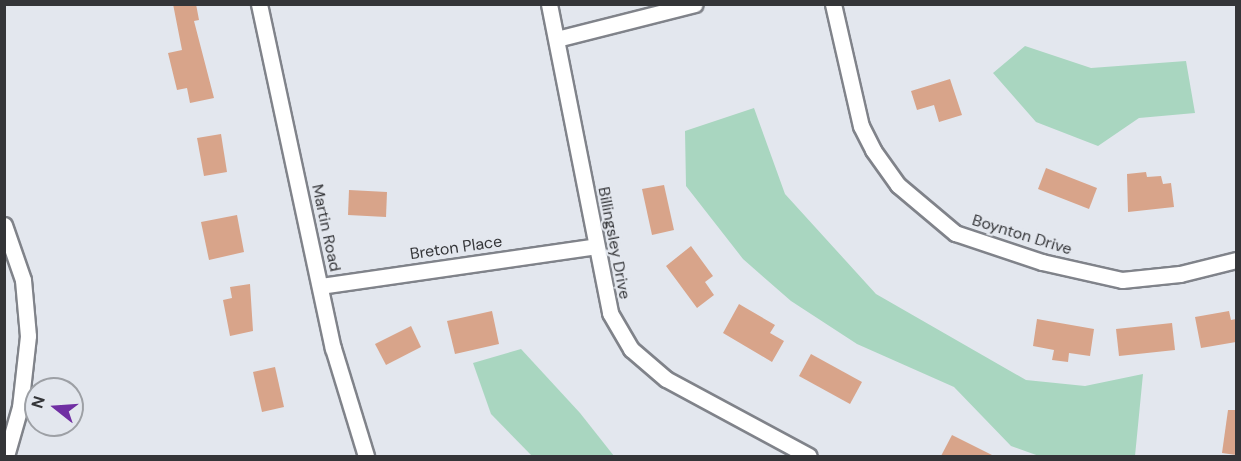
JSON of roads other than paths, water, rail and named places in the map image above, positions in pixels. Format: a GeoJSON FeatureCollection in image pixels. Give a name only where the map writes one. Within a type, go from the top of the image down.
{"type":"FeatureCollection","features":[{"type":"Feature","properties":{"kind":"street","name":"Martin Road"},"geometry":{"type":"LineString","coordinates":[[260,4],[320,286],[353,424],[366,456]]}},
{"type":"Feature","properties":{"kind":"street","name":"Billingsley Drive"},"geometry":{"type":"LineString","coordinates":[[549,4],[610,313],[632,349],[666,379],[809,456]]}},
{"type":"Feature","properties":{"kind":"street"},"geometry":{"type":"LineString","coordinates":[[557,39],[695,4]]}},
{"type":"Feature","properties":{"kind":"street","name":"Boynton Drive"},"geometry":{"type":"LineString","coordinates":[[833,4],[861,126],[873,150],[898,185],[955,233],[1042,262],[1122,280],[1180,274],[1236,260]]}},
{"type":"Feature","properties":{"kind":"street"},"geometry":{"type":"LineString","coordinates":[[4,225],[23,280],[28,336],[20,407],[6,456]]}},
{"type":"Feature","properties":{"kind":"street","name":"Breton Place"},"geometry":{"type":"LineString","coordinates":[[320,286],[596,246]]}}]}
